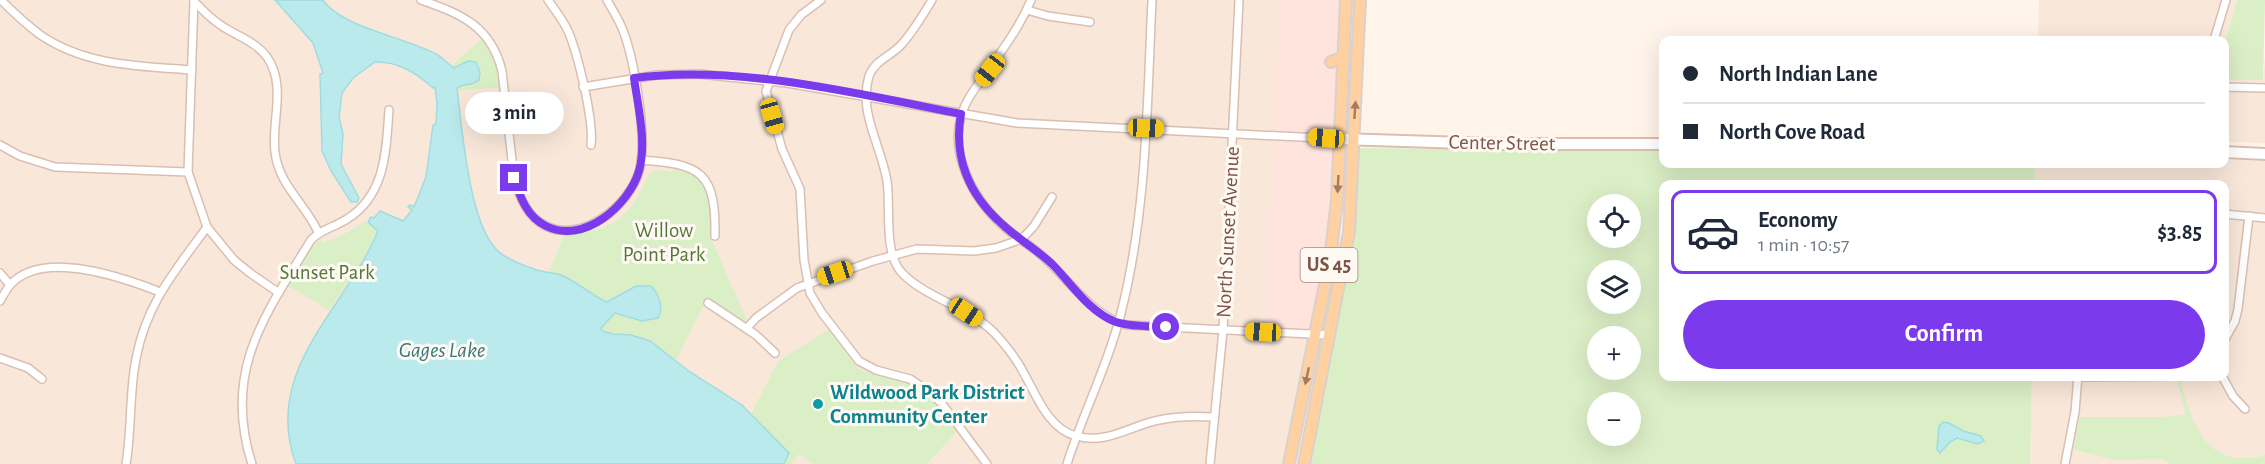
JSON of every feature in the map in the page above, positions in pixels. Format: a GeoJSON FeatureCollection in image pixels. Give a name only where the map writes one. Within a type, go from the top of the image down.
{"type":"FeatureCollection","features":[{"type":"Feature","properties":{"kind":"main road","name":"US 45"},"geometry":{"type":"LineString","coordinates":[[1289,464],[1330,260],[1337,200],[1346,0]]}},
{"type":"Feature","properties":{"kind":"main road","name":"US 45"},"geometry":{"type":"LineString","coordinates":[[1304,464],[1349,232],[1360,0]]}},
{"type":"Feature","properties":{"kind":"main road"},"geometry":{"type":"LineString","coordinates":[[1344,38],[1358,38]]}},
{"type":"Feature","properties":{"kind":"street"},"geometry":{"type":"LineString","coordinates":[[1,0],[40,35],[86,57],[114,64],[192,70]]}},
{"type":"Feature","properties":{"kind":"street"},"geometry":{"type":"LineString","coordinates":[[421,0],[450,10],[472,23],[481,31],[494,50],[502,71],[514,178],[523,202],[537,221],[552,229],[567,230],[585,227],[601,220],[616,208],[628,195],[641,160],[640,123],[634,78],[623,31],[607,0]]}},
{"type":"Feature","properties":{"kind":"street"},"geometry":{"type":"LineString","coordinates":[[548,0],[569,34],[584,87],[591,125],[591,144]]}},
{"type":"Feature","properties":{"kind":"street"},"geometry":{"type":"LineString","coordinates":[[821,0],[801,15],[789,30],[766,91],[782,149],[800,189],[804,260],[813,298],[822,314],[859,361],[876,370],[910,378],[932,394],[987,464]]}},
{"type":"Feature","properties":{"kind":"street"},"geometry":{"type":"LineString","coordinates":[[932,0],[901,45],[881,59],[872,70],[865,96],[887,181],[893,256],[898,268],[912,282],[966,312],[998,336],[1016,359],[1042,406],[1059,426],[1076,436],[1107,437],[1173,417],[1214,417]]}},
{"type":"Feature","properties":{"kind":"street"},"geometry":{"type":"LineString","coordinates":[[1031,0],[1012,37],[977,86],[961,114],[958,138],[960,154],[971,187],[979,200],[1002,224],[1046,259],[1093,308],[1119,323],[1330,335]]}},
{"type":"Feature","properties":{"kind":"street"},"geometry":{"type":"LineString","coordinates":[[1067,464],[1119,323],[1138,233],[1152,0]]}},
{"type":"Feature","properties":{"kind":"street","name":"North Sunset Avenue"},"geometry":{"type":"LineString","coordinates":[[1210,464],[1223,330],[1239,0]]}},
{"type":"Feature","properties":{"kind":"street"},"geometry":{"type":"LineString","coordinates":[[2215,36],[2226,0]]}},
{"type":"Feature","properties":{"kind":"street"},"geometry":{"type":"LineString","coordinates":[[194,1],[188,171],[207,227],[234,260],[279,293]]}},
{"type":"Feature","properties":{"kind":"street"},"geometry":{"type":"LineString","coordinates":[[194,1],[222,26],[258,47],[271,64],[277,88],[274,150],[277,162],[282,178],[291,194],[307,212],[318,232]]}},
{"type":"Feature","properties":{"kind":"street"},"geometry":{"type":"LineString","coordinates":[[1027,10],[1048,16],[1090,22]]}},
{"type":"Feature","properties":{"kind":"street"},"geometry":{"type":"LineString","coordinates":[[584,87],[634,78],[689,74],[769,81],[1017,123],[1340,139]]}},
{"type":"Feature","properties":{"kind":"street"},"geometry":{"type":"LineString","coordinates":[[2229,87],[2265,88]]}},
{"type":"Feature","properties":{"kind":"street"},"geometry":{"type":"LineString","coordinates":[[252,464],[244,438],[242,404],[246,365],[257,331],[311,240],[318,232],[335,226],[365,204],[375,187],[385,158],[389,110]]}},
{"type":"Feature","properties":{"kind":"street","name":"Center Street"},"geometry":{"type":"LineString","coordinates":[[1340,139],[1498,144],[1659,144]]}},
{"type":"Feature","properties":{"kind":"street"},"geometry":{"type":"LineString","coordinates":[[0,146],[20,156],[55,167],[188,171]]}},
{"type":"Feature","properties":{"kind":"street"},"geometry":{"type":"LineString","coordinates":[[2229,152],[2265,154]]}},
{"type":"Feature","properties":{"kind":"street"},"geometry":{"type":"LineString","coordinates":[[641,160],[671,162],[688,167],[702,178],[711,190],[714,199],[715,236]]}},
{"type":"Feature","properties":{"kind":"street"},"geometry":{"type":"LineString","coordinates":[[747,328],[756,318],[808,283],[893,256],[928,248],[974,251],[996,248],[1022,239],[1034,226],[1052,197]]}},
{"type":"Feature","properties":{"kind":"street"},"geometry":{"type":"LineString","coordinates":[[2229,214],[2265,218]]}},
{"type":"Feature","properties":{"kind":"street"},"geometry":{"type":"LineString","coordinates":[[2229,332],[2238,309],[2249,216]]}},
{"type":"Feature","properties":{"kind":"street"},"geometry":{"type":"LineString","coordinates":[[126,464],[135,361],[144,327],[160,292],[207,227]]}},
{"type":"Feature","properties":{"kind":"street"},"geometry":{"type":"LineString","coordinates":[[0,301],[10,285],[20,277],[38,270],[72,268],[96,271],[160,292]]}},
{"type":"Feature","properties":{"kind":"street"},"geometry":{"type":"LineString","coordinates":[[0,273],[10,285]]}},
{"type":"Feature","properties":{"kind":"street"},"geometry":{"type":"LineString","coordinates":[[708,303],[747,328],[775,354]]}},
{"type":"Feature","properties":{"kind":"street"},"geometry":{"type":"LineString","coordinates":[[0,358],[28,368],[42,379]]}},
{"type":"Feature","properties":{"kind":"street"},"geometry":{"type":"LineString","coordinates":[[2066,464],[2078,381]]}},
{"type":"Feature","properties":{"kind":"street"},"geometry":{"type":"LineString","coordinates":[[2225,381],[2233,396],[2245,409]]}},
{"type":"Feature","properties":{"kind":"shaded area"},"geometry":{"type":"Polygon","coordinates":[[[0,0],[1280,0],[1265,339],[1311,341],[1284,464],[0,464],[0,0]]]}},
{"type":"Feature","properties":{"kind":"shaded area"},"geometry":{"type":"Polygon","coordinates":[[[1279,0],[1342,0],[1336,130],[1325,259],[1311,341],[1265,339],[1279,0]]]}},
{"type":"Feature","properties":{"kind":"shaded area"},"geometry":{"type":"Polygon","coordinates":[[[2039,0],[2237,0],[2226,36],[2038,36],[2039,0]]]}},
{"type":"Feature","properties":{"kind":"shaded area"},"geometry":{"type":"Polygon","coordinates":[[[2265,59],[2265,143],[2229,142],[2229,80],[2263,80],[2265,59]]]}},
{"type":"Feature","properties":{"kind":"shaded area"},"geometry":{"type":"Polygon","coordinates":[[[2229,160],[2265,161],[2265,464],[2030,464],[2032,381],[2229,381],[2229,180],[2035,180],[2035,168],[2229,168],[2229,160]]]}},
{"type":"Feature","properties":{"kind":"green space"},"geometry":{"type":"Polygon","coordinates":[[[2237,0],[2265,0],[2263,80],[2229,80],[2229,36],[2226,36],[2237,0]]]}},
{"type":"Feature","properties":{"kind":"green space"},"geometry":{"type":"Polygon","coordinates":[[[483,38],[495,61],[500,87],[457,91],[458,87],[465,84],[480,70],[478,63],[462,64],[454,68],[451,66],[483,38]]]}},
{"type":"Feature","properties":{"kind":"green space"},"geometry":{"type":"Polygon","coordinates":[[[1354,148],[1659,151],[1659,168],[2035,168],[2035,180],[1659,180],[1659,381],[2032,381],[2030,464],[1306,464],[1326,383],[1348,260],[1354,148]]]}},
{"type":"Feature","properties":{"kind":"green space","name":"Willow Point Park"},"geometry":{"type":"Polygon","coordinates":[[[675,166],[690,173],[705,185],[712,208],[710,236],[748,323],[746,325],[706,301],[676,361],[650,341],[602,331],[601,328],[615,313],[625,316],[636,286],[607,302],[565,276],[549,272],[564,235],[595,230],[617,220],[634,203],[649,174],[654,170],[673,172],[675,166]]]}},
{"type":"Feature","properties":{"kind":"green space","name":"Sunset Park"},"geometry":{"type":"Polygon","coordinates":[[[365,221],[378,230],[362,263],[329,310],[288,286],[314,245],[321,239],[323,243],[348,232],[365,221]]]}},
{"type":"Feature","properties":{"kind":"green space"},"geometry":{"type":"Polygon","coordinates":[[[830,329],[858,367],[907,382],[931,400],[958,430],[927,464],[813,464],[799,454],[791,464],[784,464],[788,453],[751,414],[778,361],[830,329]]]}},
{"type":"Feature","properties":{"kind":"green space"},"geometry":{"type":"Polygon","coordinates":[[[2177,381],[2180,381],[2193,419],[2207,442],[2228,456],[2248,458],[2265,455],[2265,464],[2170,464],[2163,459],[2112,460],[2073,449],[2080,417],[2163,417],[2186,414],[2177,381]]]}},
{"type":"Feature","properties":{"kind":"water","name":"Gages Lake"},"geometry":{"type":"Polygon","coordinates":[[[275,0],[323,0],[344,18],[423,48],[438,55],[454,68],[468,61],[476,62],[480,72],[479,80],[457,88],[469,178],[482,226],[491,244],[503,255],[513,260],[535,269],[561,275],[607,302],[636,286],[651,286],[660,301],[661,310],[658,318],[642,321],[615,313],[601,328],[602,331],[631,335],[650,341],[690,372],[742,405],[789,453],[784,464],[296,464],[288,430],[290,399],[298,370],[312,342],[364,260],[378,231],[368,222],[371,217],[374,218],[380,211],[403,221],[412,210],[408,207],[410,205],[414,207],[426,177],[433,125],[436,124],[437,103],[435,87],[433,88],[407,69],[391,64],[375,62],[353,78],[342,93],[339,117],[343,134],[341,164],[359,198],[357,202],[351,202],[331,171],[322,151],[320,74],[323,73],[313,43],[275,0]]]}},
{"type":"Feature","properties":{"kind":"water"},"geometry":{"type":"Polygon","coordinates":[[[1943,422],[1981,436],[1984,441],[1978,444],[1957,438],[1940,453],[1937,449],[1939,426],[1943,422]]]}},
{"type":"Feature","properties":{"kind":"place","name":"Wildwood Park District Community Center"},"geometry":{"type":"Point","coordinates":[818,404]}},
{"type":"Feature","properties":{"kind":"route"},"geometry":{"type":"LineString","coordinates":[[514,178],[519,194],[531,214],[537,221],[552,229],[567,230],[585,227],[609,215],[628,195],[640,169],[642,141],[634,78],[699,74],[751,78],[961,114],[958,138],[964,172],[979,200],[1002,224],[1046,259],[1093,308],[1104,316],[1127,325],[1166,327]]}}]}
